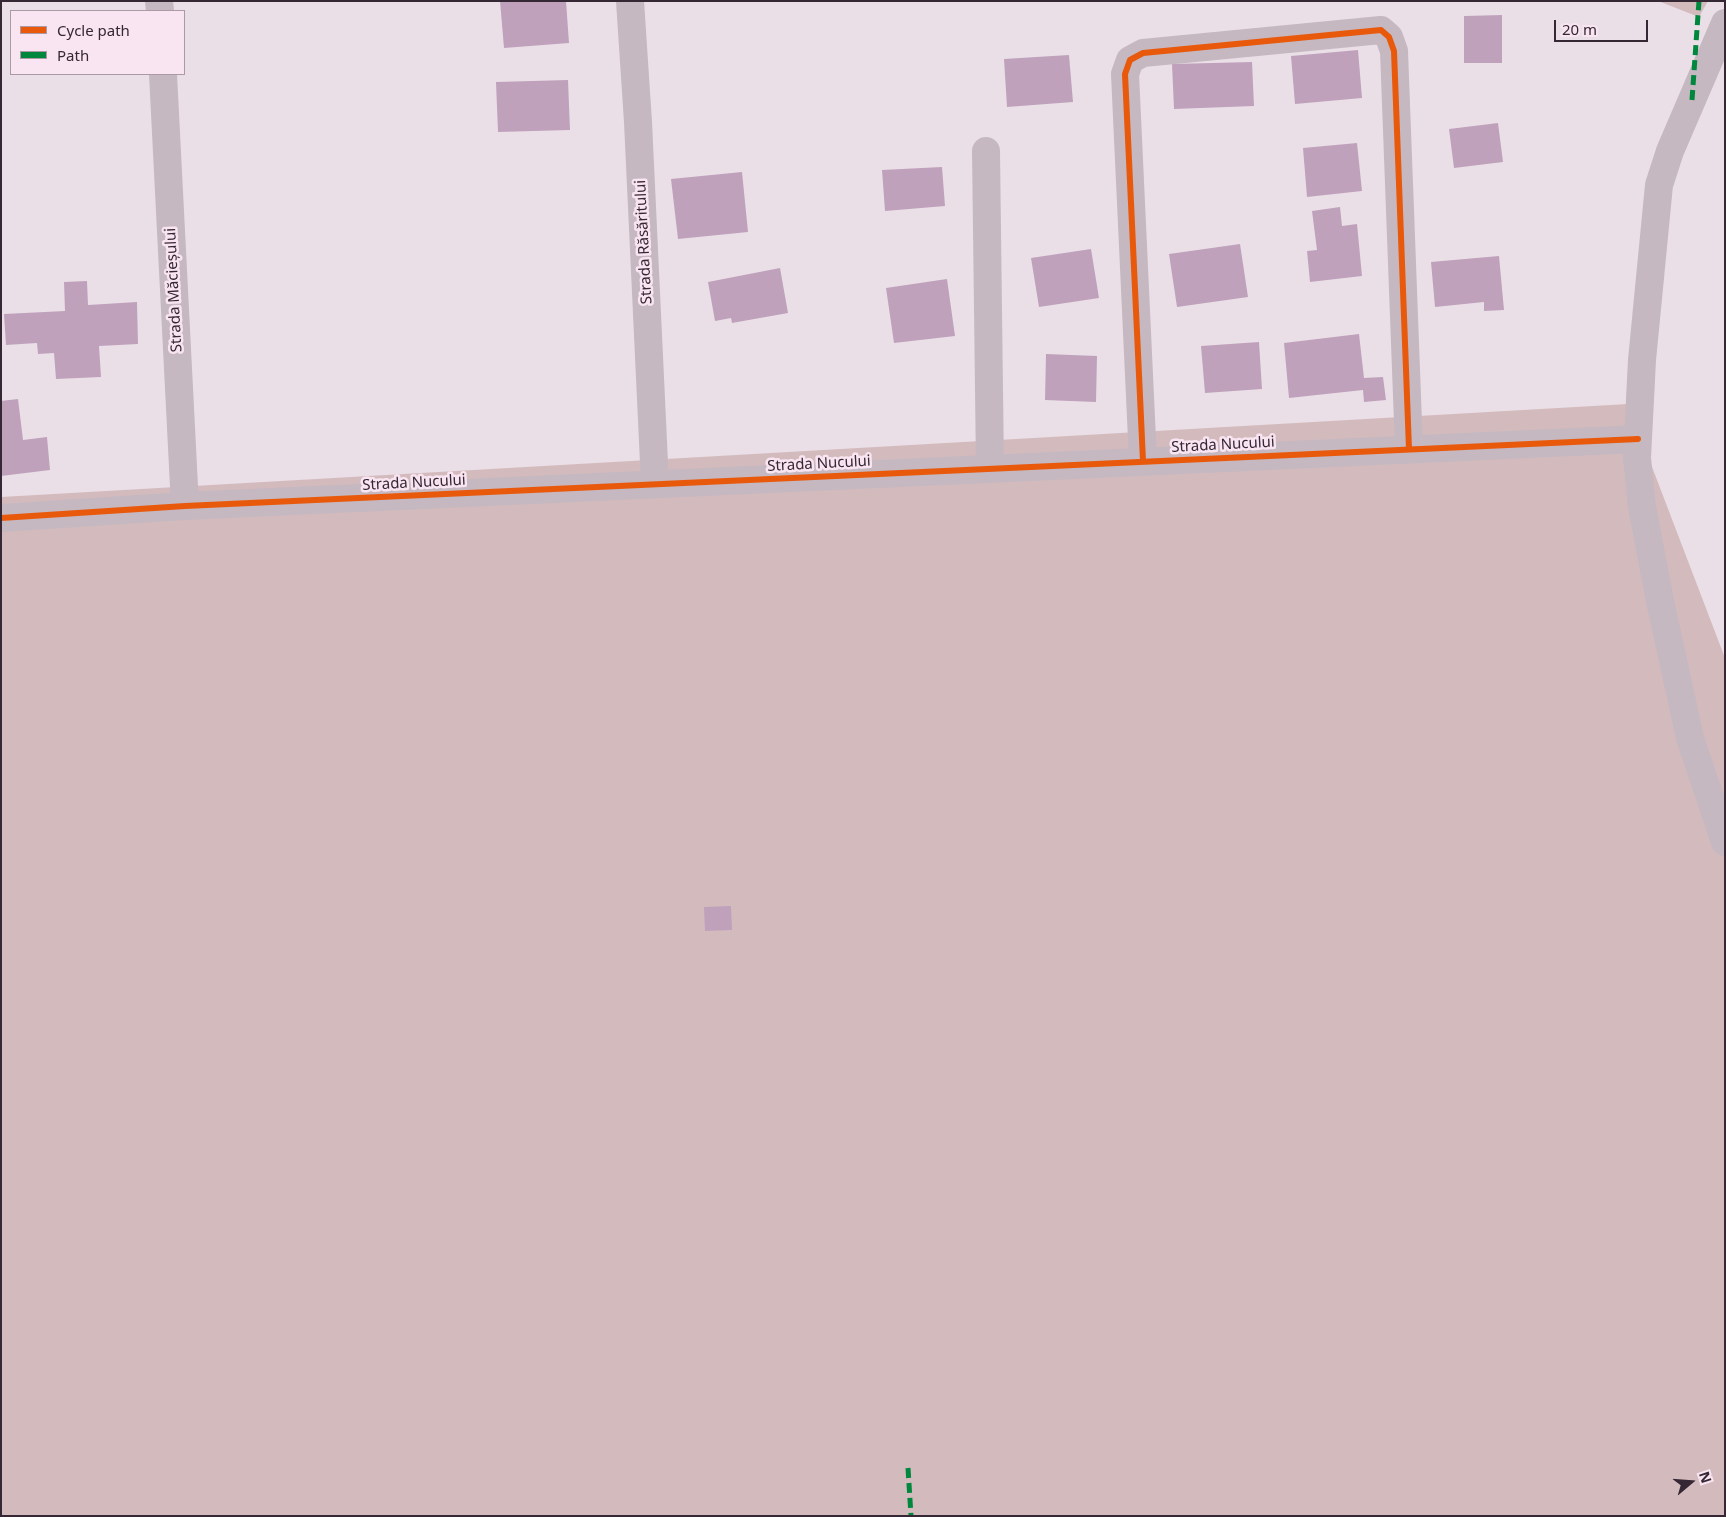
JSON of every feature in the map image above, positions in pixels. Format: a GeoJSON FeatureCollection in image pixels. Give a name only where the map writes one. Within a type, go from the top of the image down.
{"type":"FeatureCollection","features":[{"type":"Feature","properties":{"kind":"street","name":"Strada Răsăritului"},"geometry":{"type":"LineString","coordinates":[[630,1],[638,122],[655,484]]}},
{"type":"Feature","properties":{"kind":"street"},"geometry":{"type":"LineString","coordinates":[[1725,23],[1670,151],[1659,185],[1642,360],[1637,458],[1642,507],[1660,601],[1690,738],[1725,842]]}},
{"type":"Feature","properties":{"kind":"street"},"geometry":{"type":"LineString","coordinates":[[1143,461],[1125,74],[1130,60],[1143,53],[1381,30],[1389,37],[1394,51],[1408,449]]}},
{"type":"Feature","properties":{"kind":"street","name":"Strada Măcieșului"},"geometry":{"type":"LineString","coordinates":[[163,75],[185,506]]}},
{"type":"Feature","properties":{"kind":"street"},"geometry":{"type":"LineString","coordinates":[[986,151],[990,468]]}},
{"type":"Feature","properties":{"kind":"street","name":"Strada Nucului"},"geometry":{"type":"LineString","coordinates":[[1,518],[185,506],[1638,439]]}},
{"type":"Feature","properties":{"kind":"shaded area"},"geometry":{"type":"Polygon","coordinates":[[[1658,1],[1708,1],[1699,17],[1658,1]]]}},
{"type":"Feature","properties":{"kind":"shaded area"},"geometry":{"type":"Polygon","coordinates":[[[1628,404],[1725,658],[1725,1516],[1,1516],[1,497],[1628,404]]]}},
{"type":"Feature","properties":{"kind":"building"},"geometry":{"type":"Polygon","coordinates":[[[500,1],[566,1],[569,43],[504,48],[500,1]]]}},
{"type":"Feature","properties":{"kind":"building"},"geometry":{"type":"Polygon","coordinates":[[[1502,15],[1502,63],[1464,63],[1464,16],[1502,15]]]}},
{"type":"Feature","properties":{"kind":"building"},"geometry":{"type":"Polygon","coordinates":[[[1358,50],[1362,98],[1295,104],[1291,56],[1358,50]]]}},
{"type":"Feature","properties":{"kind":"building"},"geometry":{"type":"Polygon","coordinates":[[[1069,55],[1073,102],[1007,107],[1004,59],[1069,55]]]}},
{"type":"Feature","properties":{"kind":"building"},"geometry":{"type":"Polygon","coordinates":[[[1252,62],[1254,106],[1174,109],[1172,64],[1252,62]]]}},
{"type":"Feature","properties":{"kind":"building"},"geometry":{"type":"Polygon","coordinates":[[[568,80],[570,130],[498,132],[496,82],[568,80]]]}},
{"type":"Feature","properties":{"kind":"building"},"geometry":{"type":"Polygon","coordinates":[[[1498,123],[1503,162],[1454,168],[1449,129],[1498,123]]]}},
{"type":"Feature","properties":{"kind":"building"},"geometry":{"type":"Polygon","coordinates":[[[1357,143],[1362,191],[1307,197],[1303,148],[1357,143]]]}},
{"type":"Feature","properties":{"kind":"building"},"geometry":{"type":"Polygon","coordinates":[[[942,167],[945,206],[885,211],[882,170],[942,167]]]}},
{"type":"Feature","properties":{"kind":"building"},"geometry":{"type":"Polygon","coordinates":[[[742,172],[748,232],[678,239],[671,179],[742,172]]]}},
{"type":"Feature","properties":{"kind":"building"},"geometry":{"type":"Polygon","coordinates":[[[1340,207],[1342,226],[1357,224],[1362,276],[1310,282],[1307,251],[1317,250],[1312,211],[1340,207]]]}},
{"type":"Feature","properties":{"kind":"building"},"geometry":{"type":"Polygon","coordinates":[[[1240,244],[1248,297],[1177,307],[1169,254],[1240,244]]]}},
{"type":"Feature","properties":{"kind":"building"},"geometry":{"type":"Polygon","coordinates":[[[1091,249],[1099,298],[1039,307],[1031,258],[1091,249]]]}},
{"type":"Feature","properties":{"kind":"building"},"geometry":{"type":"Polygon","coordinates":[[[1499,256],[1504,310],[1484,311],[1484,302],[1435,307],[1431,262],[1499,256]]]}},
{"type":"Feature","properties":{"kind":"building"},"geometry":{"type":"Polygon","coordinates":[[[780,268],[788,313],[732,323],[731,318],[715,321],[708,282],[780,268]]]}},
{"type":"Feature","properties":{"kind":"building"},"geometry":{"type":"Polygon","coordinates":[[[947,279],[955,336],[894,343],[886,288],[947,279]]]}},
{"type":"Feature","properties":{"kind":"building"},"geometry":{"type":"Polygon","coordinates":[[[87,281],[88,305],[137,302],[138,344],[99,346],[101,377],[56,379],[54,353],[38,354],[37,343],[6,345],[4,314],[65,311],[64,282],[87,281]]]}},
{"type":"Feature","properties":{"kind":"building"},"geometry":{"type":"Polygon","coordinates":[[[1359,334],[1364,378],[1383,377],[1386,400],[1364,402],[1363,390],[1289,398],[1284,343],[1359,334]]]}},
{"type":"Feature","properties":{"kind":"building"},"geometry":{"type":"Polygon","coordinates":[[[1259,342],[1262,389],[1205,393],[1201,346],[1259,342]]]}},
{"type":"Feature","properties":{"kind":"building"},"geometry":{"type":"Polygon","coordinates":[[[1046,354],[1097,356],[1096,402],[1045,400],[1046,354]]]}},
{"type":"Feature","properties":{"kind":"building"},"geometry":{"type":"Polygon","coordinates":[[[18,399],[23,440],[47,437],[50,470],[1,476],[1,401],[18,399]]]}},
{"type":"Feature","properties":{"kind":"building"},"geometry":{"type":"Polygon","coordinates":[[[731,906],[732,930],[705,931],[704,907],[731,906]]]}},
{"type":"Feature","properties":{"kind":"marked path"},"geometry":{"type":"LineString","coordinates":[[1692,100],[1699,1]]}},
{"type":"Feature","properties":{"kind":"marked path"},"geometry":{"type":"LineString","coordinates":[[908,1468],[911,1516]]}},
{"type":"Feature","properties":{"kind":"cycle path"},"geometry":{"type":"LineString","coordinates":[[1143,461],[1125,74],[1130,60],[1143,53],[1381,30],[1389,37],[1394,51],[1409,449]]}},
{"type":"Feature","properties":{"kind":"cycle path"},"geometry":{"type":"LineString","coordinates":[[1,518],[185,506],[1638,439]]}}]}
